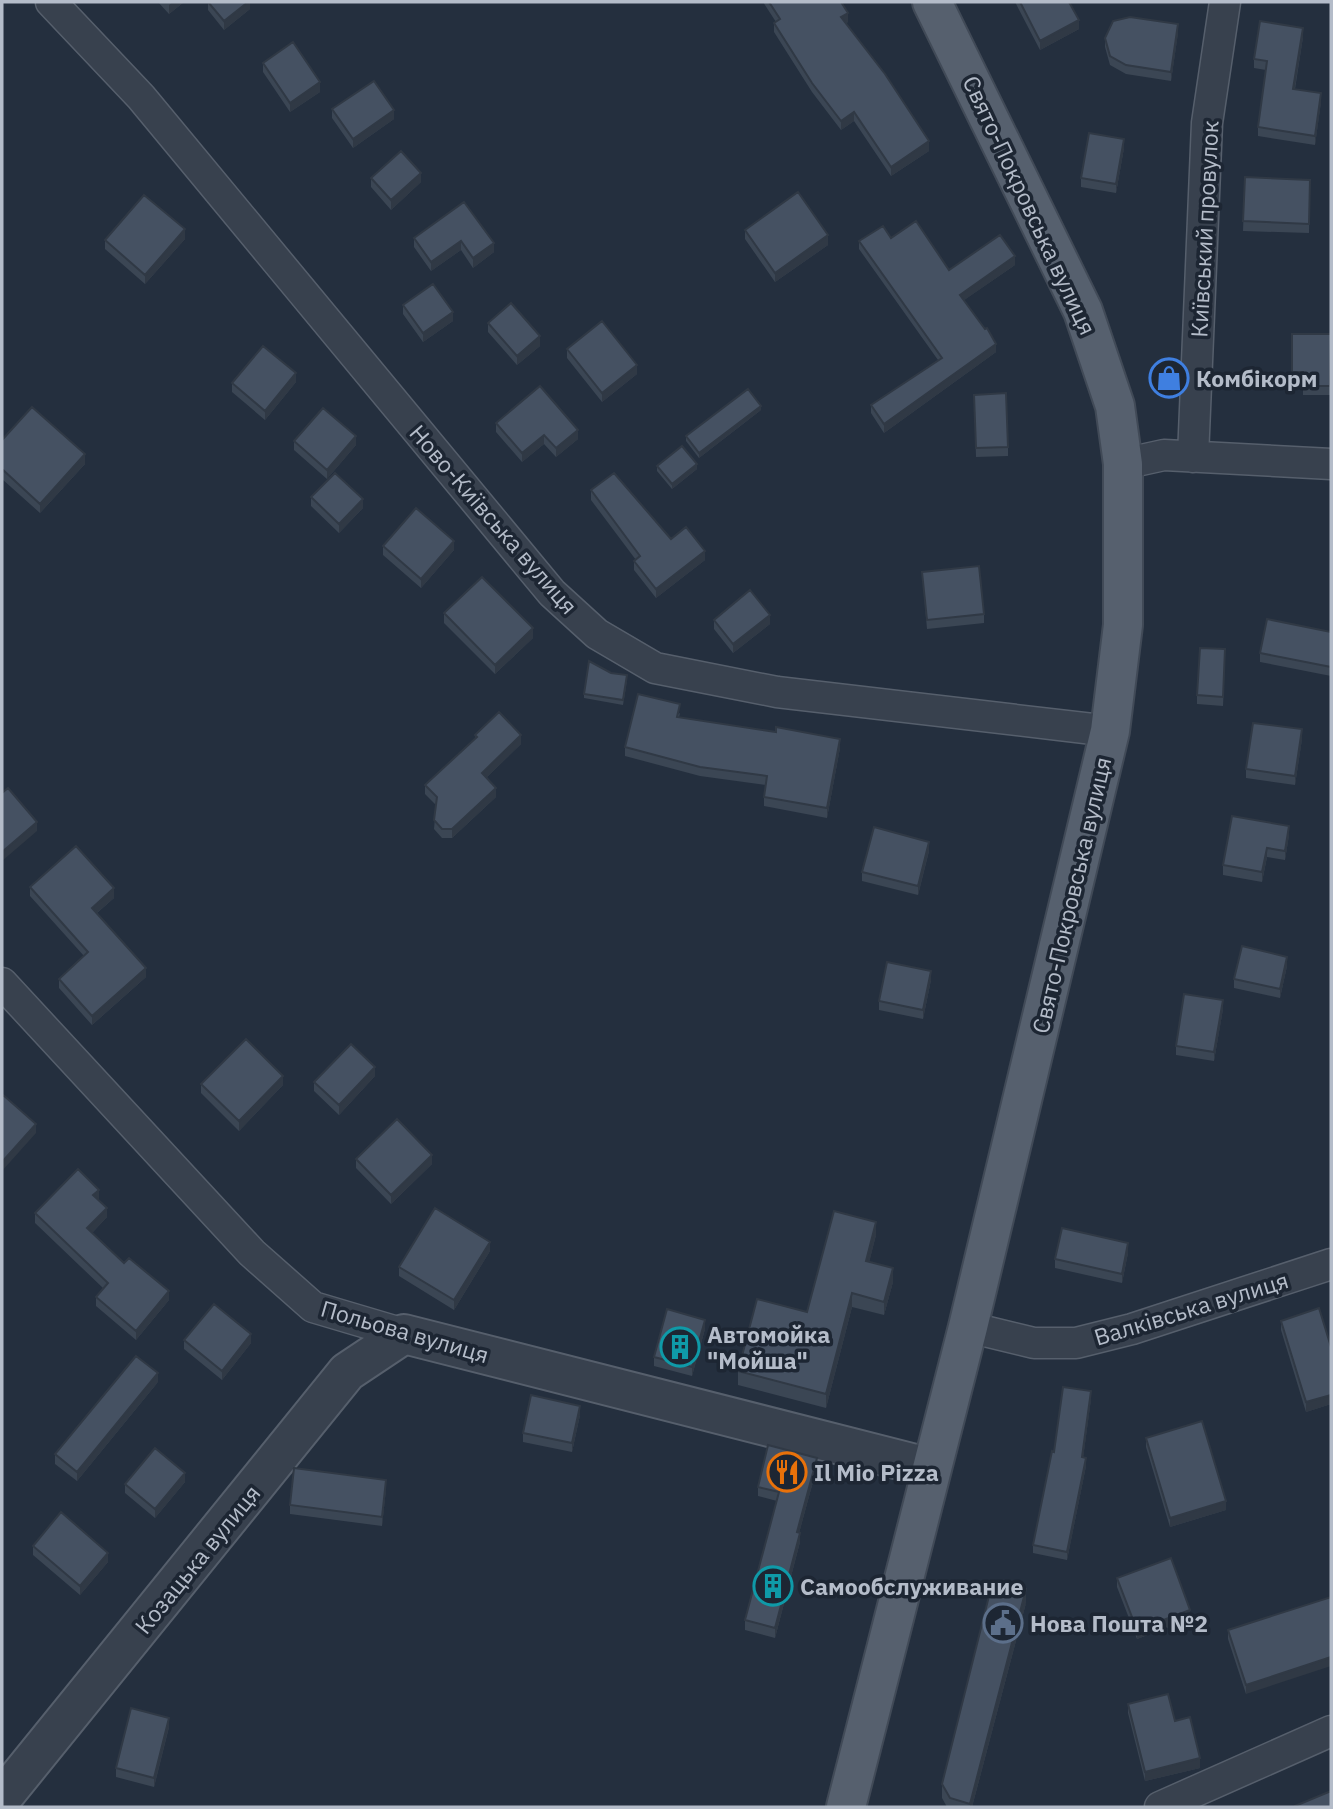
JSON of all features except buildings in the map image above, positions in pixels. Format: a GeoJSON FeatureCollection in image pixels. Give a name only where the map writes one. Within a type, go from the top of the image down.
{"type":"FeatureCollection","features":[{"type":"Feature","properties":{"kind":"main road","name":"Свято-Покровська вулиця"},"geometry":{"type":"LineString","coordinates":[[846,1807],[968,1327],[1110,731],[1123,625],[1123,464],[1115,406],[1083,311],[932,2]]}},
{"type":"Feature","properties":{"kind":"street","name":"Ново-Київська вулиця"},"geometry":{"type":"LineString","coordinates":[[51,2],[141,97],[552,593],[597,634],[655,668],[777,692],[1110,731]]}},
{"type":"Feature","properties":{"kind":"street","name":"Київський провулок"},"geometry":{"type":"LineString","coordinates":[[1193,457],[1207,123],[1225,2]]}},
{"type":"Feature","properties":{"kind":"street"},"geometry":{"type":"LineString","coordinates":[[1123,464],[1164,455],[1331,464]]}},
{"type":"Feature","properties":{"kind":"street","name":"Польова вулиця"},"geometry":{"type":"LineString","coordinates":[[2,983],[252,1253],[313,1307],[404,1334],[931,1468]]}},
{"type":"Feature","properties":{"kind":"street","name":"Валківська вулиця"},"geometry":{"type":"LineString","coordinates":[[968,1327],[1034,1343],[1076,1343],[1132,1329],[1331,1264]]}},
{"type":"Feature","properties":{"kind":"street","name":"Козацька вулиця"},"geometry":{"type":"LineString","coordinates":[[2,1798],[347,1372],[404,1334]]}},
{"type":"Feature","properties":{"kind":"street"},"geometry":{"type":"LineString","coordinates":[[1160,1807],[1331,1731]]}},
{"type":"Feature","properties":{"kind":"place","name":"Комбікорм"},"geometry":{"type":"Point","coordinates":[1169,378]}},
{"type":"Feature","properties":{"kind":"place","name":"Автомойка \"Мойша\""},"geometry":{"type":"Point","coordinates":[680,1347]}},
{"type":"Feature","properties":{"kind":"place","name":"Il Mio Pizza"},"geometry":{"type":"Point","coordinates":[787,1472]}},
{"type":"Feature","properties":{"kind":"place","name":"Самообслуживание"},"geometry":{"type":"Point","coordinates":[773,1586]}},
{"type":"Feature","properties":{"kind":"place","name":"Нова Пошта №2"},"geometry":{"type":"Point","coordinates":[1003,1623]}}]}
